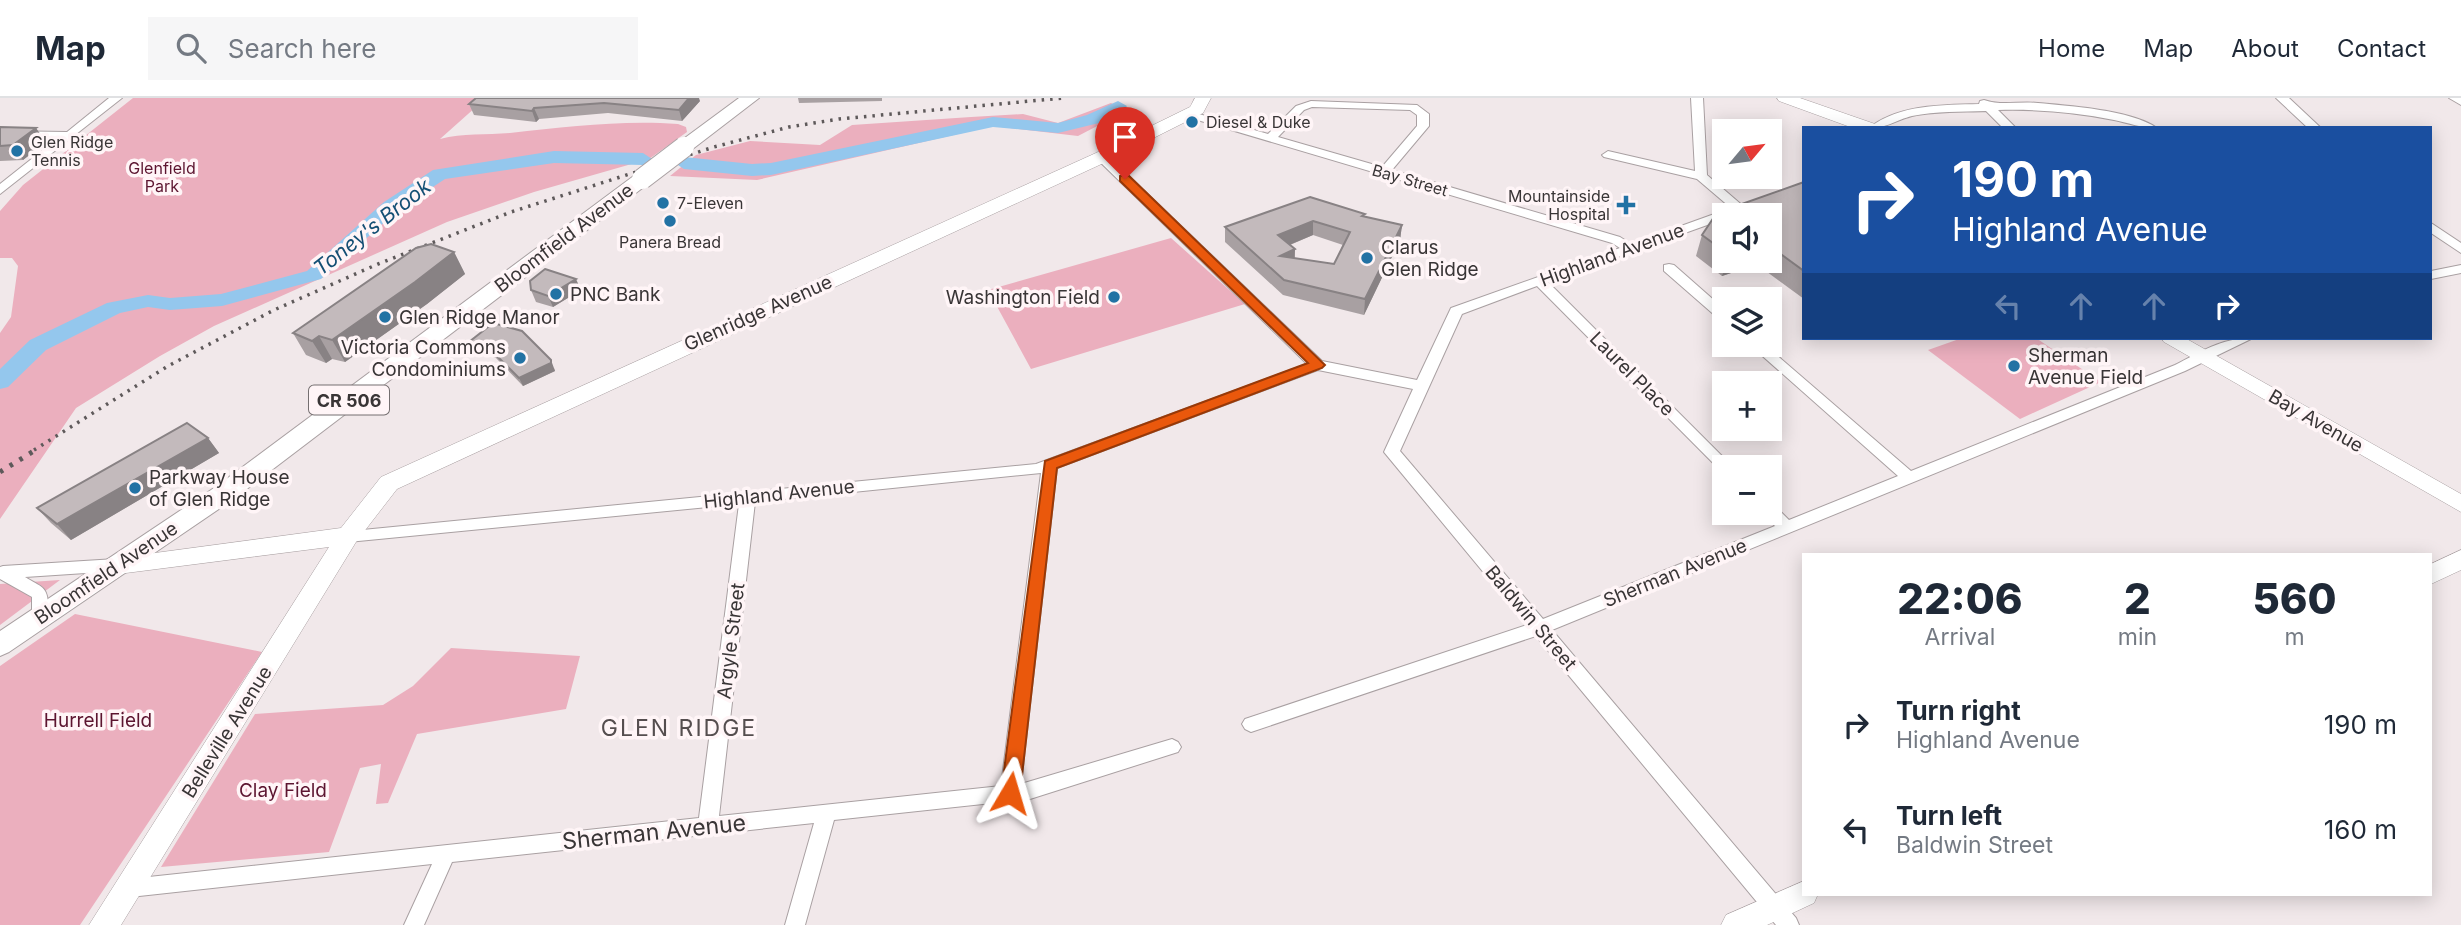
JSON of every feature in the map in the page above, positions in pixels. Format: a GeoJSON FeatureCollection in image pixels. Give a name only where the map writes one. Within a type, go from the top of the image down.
{"type":"FeatureCollection","features":[{"type":"Feature","properties":{"kind":"main road","name":"Bloomfield Avenue"},"geometry":{"type":"LineString","coordinates":[[0,645],[233,487],[750,98]]}},
{"type":"Feature","properties":{"kind":"street"},"geometry":{"type":"LineString","coordinates":[[0,190],[116,98]]}},
{"type":"Feature","properties":{"kind":"street","name":"Glenridge Avenue"},"geometry":{"type":"LineString","coordinates":[[348,536],[380,492],[403,474],[1102,157],[1191,106],[1197,110],[1203,98]]}},
{"type":"Feature","properties":{"kind":"street"},"geometry":{"type":"LineString","coordinates":[[1697,98],[1701,176]]}},
{"type":"Feature","properties":{"kind":"street"},"geometry":{"type":"LineString","coordinates":[[1785,98],[1863,126]]}},
{"type":"Feature","properties":{"kind":"street"},"geometry":{"type":"LineString","coordinates":[[2282,98],[2313,126]]}},
{"type":"Feature","properties":{"kind":"street"},"geometry":{"type":"LineString","coordinates":[[2455,98],[2461,102]]}},
{"type":"Feature","properties":{"kind":"street"},"geometry":{"type":"LineString","coordinates":[[1983,101],[2008,126]]}},
{"type":"Feature","properties":{"kind":"street"},"geometry":{"type":"LineString","coordinates":[[1879,126],[1899,116],[1983,101],[2116,117],[2145,126]]}},
{"type":"Feature","properties":{"kind":"street"},"geometry":{"type":"LineString","coordinates":[[1269,139],[1300,108],[1322,103],[1404,105],[1419,110],[1425,119],[1423,127],[1384,172]]}},
{"type":"Feature","properties":{"kind":"street","name":"Bay Street"},"geometry":{"type":"LineString","coordinates":[[1191,106],[1269,139],[1616,240],[1629,248]]}},
{"type":"Feature","properties":{"kind":"street"},"geometry":{"type":"LineString","coordinates":[[0,134],[67,135]]}},
{"type":"Feature","properties":{"kind":"street"},"geometry":{"type":"LineString","coordinates":[[1608,155],[1701,176],[1732,203]]}},
{"type":"Feature","properties":{"kind":"street"},"geometry":{"type":"LineString","coordinates":[[1102,157],[1317,365]]}},
{"type":"Feature","properties":{"kind":"street","name":"Highland Avenue"},"geometry":{"type":"LineString","coordinates":[[1484,301],[1712,219]]}},
{"type":"Feature","properties":{"kind":"street"},"geometry":{"type":"LineString","coordinates":[[2432,228],[2461,249]]}},
{"type":"Feature","properties":{"kind":"street"},"geometry":{"type":"LineString","coordinates":[[1669,268],[1712,306]]}},
{"type":"Feature","properties":{"kind":"street"},"geometry":{"type":"LineString","coordinates":[[2432,275],[2461,269]]}},
{"type":"Feature","properties":{"kind":"street","name":"Laurel Place"},"geometry":{"type":"LineString","coordinates":[[1539,281],[1714,455]]}},
{"type":"Feature","properties":{"kind":"street","name":"Baldwin Street"},"geometry":{"type":"LineString","coordinates":[[1484,301],[1456,311],[1392,452],[1782,917]]}},
{"type":"Feature","properties":{"kind":"street","name":"Bay Avenue"},"geometry":{"type":"LineString","coordinates":[[2175,340],[2461,504]]}},
{"type":"Feature","properties":{"kind":"street","name":"Sherman Avenue"},"geometry":{"type":"LineString","coordinates":[[1251,724],[1539,628],[2180,368],[2241,340]]}},
{"type":"Feature","properties":{"kind":"street"},"geometry":{"type":"LineString","coordinates":[[1771,357],[1908,477]]}},
{"type":"Feature","properties":{"kind":"street","name":"Highland Avenue"},"geometry":{"type":"LineString","coordinates":[[118,565],[348,536],[1038,469],[1317,365],[1422,386]]}},
{"type":"Feature","properties":{"kind":"street"},"geometry":{"type":"LineString","coordinates":[[1010,793],[1050,465]]}},
{"type":"Feature","properties":{"kind":"street","name":"Argyle Street"},"geometry":{"type":"LineString","coordinates":[[708,826],[748,497]]}},
{"type":"Feature","properties":{"kind":"street"},"geometry":{"type":"LineString","coordinates":[[1782,523],[1787,528]]}},
{"type":"Feature","properties":{"kind":"street","name":"Belleville Avenue"},"geometry":{"type":"LineString","coordinates":[[104,925],[130,888],[348,536]]}},
{"type":"Feature","properties":{"kind":"street"},"geometry":{"type":"LineString","coordinates":[[2432,574],[2461,559]]}},
{"type":"Feature","properties":{"kind":"street"},"geometry":{"type":"LineString","coordinates":[[1,573],[118,565]]}},
{"type":"Feature","properties":{"kind":"street"},"geometry":{"type":"LineString","coordinates":[[1,573],[40,594],[40,618]]}},
{"type":"Feature","properties":{"kind":"street","name":"Sherman Avenue"},"geometry":{"type":"LineString","coordinates":[[130,888],[1030,791],[1172,747]]}},
{"type":"Feature","properties":{"kind":"street"},"geometry":{"type":"LineString","coordinates":[[795,925],[826,815]]}},
{"type":"Feature","properties":{"kind":"street"},"geometry":{"type":"LineString","coordinates":[[414,925],[446,854]]}},
{"type":"Feature","properties":{"kind":"street"},"geometry":{"type":"LineString","coordinates":[[1736,925],[1782,917],[1802,896]]}},
{"type":"Feature","properties":{"kind":"green space","name":"Glenfield Park"},"geometry":{"type":"Polygon","coordinates":[[[133,98],[486,98],[440,139],[635,123],[678,124],[686,127],[687,132],[649,159],[534,192],[447,222],[214,326],[160,356],[76,408],[0,519],[0,333],[11,317],[18,266],[12,258],[0,258],[0,211],[23,185],[133,98]]]}},
{"type":"Feature","properties":{"kind":"green space"},"geometry":{"type":"Polygon","coordinates":[[[1111,103],[1126,111],[1078,136],[993,126],[757,180],[670,176],[696,155],[750,141],[820,145],[852,125],[971,117],[1023,114],[1058,123],[1111,103]]]}},
{"type":"Feature","properties":{"kind":"green space","name":"Washington Field"},"geometry":{"type":"Polygon","coordinates":[[[1171,238],[1245,304],[1031,369],[988,290],[1171,238]]]}},
{"type":"Feature","properties":{"kind":"green space","name":"Sherman Avenue Field"},"geometry":{"type":"Polygon","coordinates":[[[1956,340],[2039,340],[2101,382],[2020,419],[1928,350],[1956,340]]]}},
{"type":"Feature","properties":{"kind":"green space"},"geometry":{"type":"Polygon","coordinates":[[[60,580],[0,625],[0,584],[60,580]]]}},
{"type":"Feature","properties":{"kind":"green space","name":"Hurrell Field"},"geometry":{"type":"Polygon","coordinates":[[[75,614],[262,652],[80,925],[0,925],[0,666],[75,614]]]}},
{"type":"Feature","properties":{"kind":"green space","name":"Clay Field"},"geometry":{"type":"Polygon","coordinates":[[[451,648],[580,656],[566,709],[417,734],[388,803],[376,804],[381,764],[360,768],[329,852],[161,867],[255,714],[383,705],[413,686],[451,648]]]}},
{"type":"Feature","properties":{"kind":"building"},"geometry":{"type":"Polygon","coordinates":[[[476,98],[689,98],[679,110],[604,103],[534,108],[532,111],[469,104],[476,98]]]}},
{"type":"Feature","properties":{"kind":"building"},"geometry":{"type":"Polygon","coordinates":[[[0,127],[36,128],[13,145],[0,146],[0,127]]]}},
{"type":"Feature","properties":{"kind":"building"},"geometry":{"type":"Polygon","coordinates":[[[1802,183],[1802,270],[1782,255],[1782,203],[1745,203],[1802,183]]]}},
{"type":"Feature","properties":{"kind":"building","name":"Clarus Glen Ridge"},"geometry":{"type":"Polygon","coordinates":[[[1310,197],[1365,214],[1362,216],[1402,225],[1365,299],[1284,280],[1225,227],[1310,197]],[[1313,221],[1278,235],[1295,249],[1280,256],[1334,264],[1350,232],[1313,221]]]}},
{"type":"Feature","properties":{"kind":"building"},"geometry":{"type":"Polygon","coordinates":[[[1712,220],[1712,242],[1702,235],[1712,220]]]}},
{"type":"Feature","properties":{"kind":"building"},"geometry":{"type":"Polygon","coordinates":[[[431,244],[454,252],[332,340],[319,336],[312,341],[293,333],[416,248],[431,244]]]}},
{"type":"Feature","properties":{"kind":"building"},"geometry":{"type":"Polygon","coordinates":[[[545,269],[576,279],[548,296],[531,290],[530,281],[545,269]]]}},
{"type":"Feature","properties":{"kind":"building","name":"Victoria Commons Condominiums"},"geometry":{"type":"Polygon","coordinates":[[[493,323],[522,331],[551,363],[519,378],[492,351],[469,342],[493,323]]]}},
{"type":"Feature","properties":{"kind":"building"},"geometry":{"type":"Polygon","coordinates":[[[187,423],[208,438],[57,524],[37,508],[187,423]]]}},
{"type":"Feature","properties":{"kind":"waterway","name":"Toney's Brook"},"geometry":{"type":"LineString","coordinates":[[684,163],[752,170],[771,169],[993,122],[1058,128],[1093,119],[1118,106]]}},
{"type":"Feature","properties":{"kind":"waterway","name":"Toney's Brook"},"geometry":{"type":"LineString","coordinates":[[0,382],[38,345],[114,308],[148,301],[170,304],[222,300],[314,275],[391,206],[440,174],[554,157],[643,159]]}},
{"type":"Feature","properties":{"kind":"railway"},"geometry":{"type":"LineString","coordinates":[[34,450],[168,366],[274,310],[378,264],[511,212],[714,147],[789,127],[839,119],[1063,98]]}},
{"type":"Feature","properties":{"kind":"railway"},"geometry":{"type":"LineString","coordinates":[[0,472],[37,449]]}},
{"type":"Feature","properties":{"kind":"place","name":"Diesel & Duke"},"geometry":{"type":"Point","coordinates":[1192,122]}},
{"type":"Feature","properties":{"kind":"place","name":"Glen Ridge Tennis"},"geometry":{"type":"Point","coordinates":[17,151]}},
{"type":"Feature","properties":{"kind":"place","name":"7-Eleven"},"geometry":{"type":"Point","coordinates":[663,203]}},
{"type":"Feature","properties":{"kind":"place","name":"Mountainside Hospital"},"geometry":{"type":"Point","coordinates":[1626,205]}},
{"type":"Feature","properties":{"kind":"place","name":"Panera Bread"},"geometry":{"type":"Point","coordinates":[670,221]}},
{"type":"Feature","properties":{"kind":"place","name":"Clarus Glen Ridge"},"geometry":{"type":"Point","coordinates":[1367,258]}},
{"type":"Feature","properties":{"kind":"place","name":"PNC Bank"},"geometry":{"type":"Point","coordinates":[556,294]}},
{"type":"Feature","properties":{"kind":"place","name":"Washington Field"},"geometry":{"type":"Point","coordinates":[1114,297]}},
{"type":"Feature","properties":{"kind":"place","name":"Glen Ridge Manor"},"geometry":{"type":"Point","coordinates":[385,317]}},
{"type":"Feature","properties":{"kind":"place","name":"Victoria Commons Condominiums"},"geometry":{"type":"Point","coordinates":[520,358]}},
{"type":"Feature","properties":{"kind":"place","name":"Sherman Avenue Field"},"geometry":{"type":"Point","coordinates":[2014,366]}},
{"type":"Feature","properties":{"kind":"place","name":"Parkway House of Glen Ridge"},"geometry":{"type":"Point","coordinates":[135,488]}},
{"type":"Feature","properties":{"kind":"district","name":"GLEN RIDGE"},"geometry":{"type":"Point","coordinates":[679,728]}},
{"type":"Feature","properties":{"kind":"route"},"geometry":{"type":"LineString","coordinates":[[1010,793],[1050,465],[1317,365],[1125,179]]}}]}
